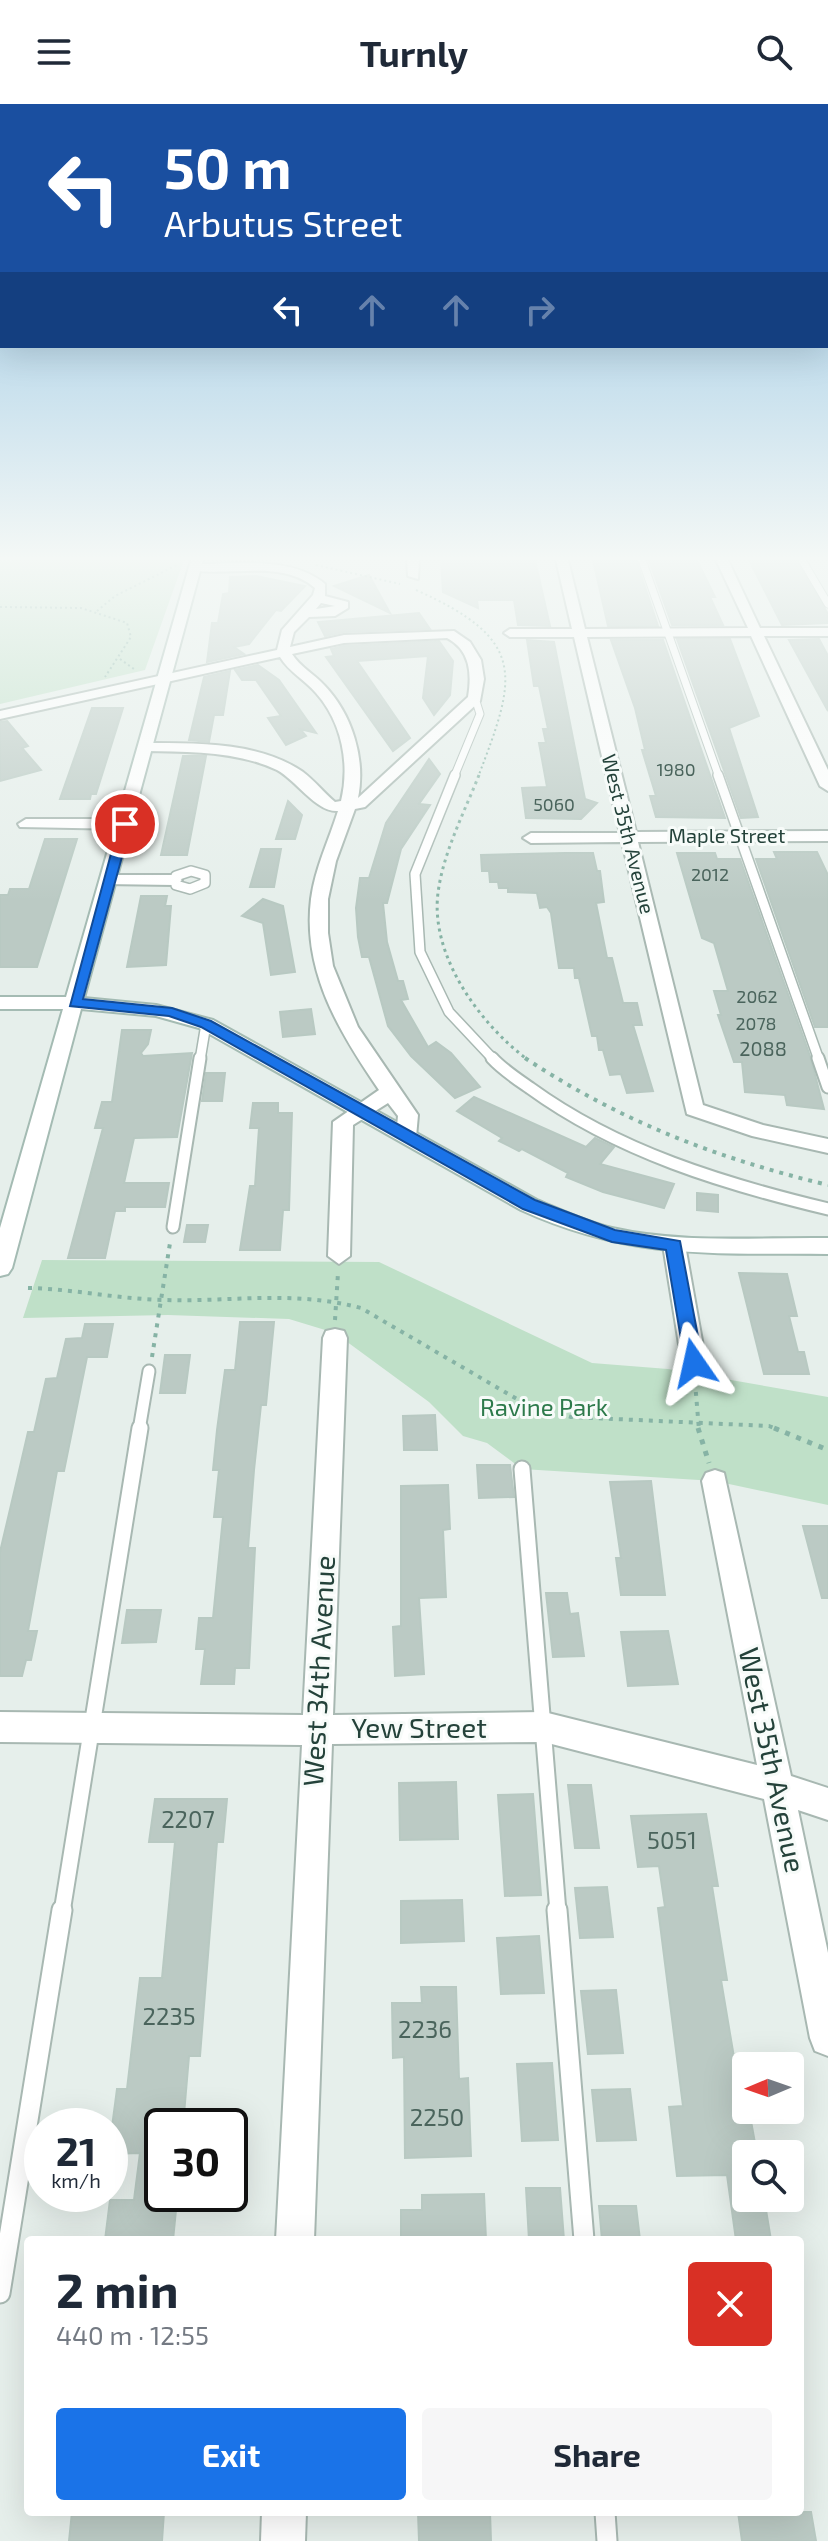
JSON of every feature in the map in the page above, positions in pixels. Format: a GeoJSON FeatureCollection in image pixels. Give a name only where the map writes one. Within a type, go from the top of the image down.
{"type":"FeatureCollection","features":[{"type":"Feature","properties":{"kind":"street"},"geometry":{"type":"LineString","coordinates":[[0,1268],[166,674]]}},
{"type":"Feature","properties":{"kind":"street"},"geometry":{"type":"LineString","coordinates":[[0,715],[183,674]]}},
{"type":"Feature","properties":{"kind":"street"},"geometry":{"type":"LineString","coordinates":[[304,674],[321,689],[338,716],[349,743],[353,769],[351,807],[320,889],[317,923],[321,959],[333,999],[355,1043],[408,1115],[406,1137]]}},
{"type":"Feature","properties":{"kind":"street"},"geometry":{"type":"LineString","coordinates":[[146,747],[213,750],[252,756],[295,774],[332,807],[351,807],[368,797],[475,698],[476,674]]}},
{"type":"Feature","properties":{"kind":"street","name":"West 35th Avenue"},"geometry":{"type":"LineString","coordinates":[[589,674],[694,1109],[759,1131],[828,1146]]}},
{"type":"Feature","properties":{"kind":"street"},"geometry":{"type":"LineString","coordinates":[[776,674],[828,786]]}},
{"type":"Feature","properties":{"kind":"street"},"geometry":{"type":"LineString","coordinates":[[26,824],[125,824]]}},
{"type":"Feature","properties":{"kind":"street","name":"Maple Street"},"geometry":{"type":"LineString","coordinates":[[531,838],[828,836]]}},
{"type":"Feature","properties":{"kind":"street"},"geometry":{"type":"LineString","coordinates":[[109,880],[174,880]]}},
{"type":"Feature","properties":{"kind":"street"},"geometry":{"type":"LineString","coordinates":[[0,1003],[75,1003],[172,1012],[206,1024],[406,1137],[567,1222],[612,1236],[674,1245],[828,1246]]}},
{"type":"Feature","properties":{"kind":"street"},"geometry":{"type":"LineString","coordinates":[[339,1256],[343,1122],[391,1092]]}},
{"type":"Feature","properties":{"kind":"street"},"geometry":{"type":"LineString","coordinates":[[674,1245],[694,1363]]}},
{"type":"Feature","properties":{"kind":"street","name":"West 34th Avenue"},"geometry":{"type":"LineString","coordinates":[[295,2236],[335,1338]]}},
{"type":"Feature","properties":{"kind":"street","name":"West 35th Avenue"},"geometry":{"type":"LineString","coordinates":[[715,1481],[828,2038]]}},
{"type":"Feature","properties":{"kind":"street","name":"Yew Street"},"geometry":{"type":"LineString","coordinates":[[0,1727],[544,1727],[739,1775],[828,1804]]}},
{"type":"Feature","properties":{"kind":"street"},"geometry":{"type":"LineString","coordinates":[[283,2541],[284,2516]]}},
{"type":"Feature","properties":{"kind":"lane"},"geometry":{"type":"LineString","coordinates":[[682,674],[828,1087]]}},
{"type":"Feature","properties":{"kind":"lane"},"geometry":{"type":"LineString","coordinates":[[475,698],[480,714],[421,850],[413,881],[412,906],[419,951],[436,992],[464,1030],[514,1077],[618,1142],[731,1184],[828,1209]]}},
{"type":"Feature","properties":{"kind":"lane"},"geometry":{"type":"LineString","coordinates":[[173,1227],[206,1024]]}},
{"type":"Feature","properties":{"kind":"lane"},"geometry":{"type":"LineString","coordinates":[[0,2293],[149,1371]]}},
{"type":"Feature","properties":{"kind":"lane"},"geometry":{"type":"LineString","coordinates":[[522,1469],[584,2236]]}},
{"type":"Feature","properties":{"kind":"lane"},"geometry":{"type":"LineString","coordinates":[[605,2516],[607,2541]]}},
{"type":"Feature","properties":{"kind":"path"},"geometry":{"type":"LineString","coordinates":[[107,674],[104,677],[115,675]]}},
{"type":"Feature","properties":{"kind":"path"},"geometry":{"type":"LineString","coordinates":[[507,674],[506,701],[447,855],[437,901],[444,951],[472,1003],[511,1045],[555,1079],[635,1124],[720,1157],[828,1185]]}},
{"type":"Feature","properties":{"kind":"path"},"geometry":{"type":"LineString","coordinates":[[149,1371],[173,1227]]}},
{"type":"Feature","properties":{"kind":"path"},"geometry":{"type":"LineString","coordinates":[[335,1338],[339,1256]]}},
{"type":"Feature","properties":{"kind":"path"},"geometry":{"type":"LineString","coordinates":[[28,1288],[73,1289],[161,1300],[273,1295],[336,1299],[361,1308],[522,1402],[571,1417],[769,1426],[828,1450]]}},
{"type":"Feature","properties":{"kind":"path"},"geometry":{"type":"LineString","coordinates":[[694,1363],[696,1421],[715,1481]]}},
{"type":"Feature","properties":{"kind":"green space"},"geometry":{"type":"Polygon","coordinates":[[[0,674],[129,674],[0,704],[0,674]]]}},
{"type":"Feature","properties":{"kind":"green space","name":"Ravine Park"},"geometry":{"type":"Polygon","coordinates":[[[42,1260],[379,1262],[592,1363],[668,1369],[828,1397],[828,1505],[715,1481],[522,1469],[487,1443],[463,1436],[429,1402],[335,1333],[289,1319],[168,1315],[23,1318],[42,1260]]]}},
{"type":"Feature","properties":{"kind":"building"},"geometry":{"type":"Polygon","coordinates":[[[230,674],[223,715],[214,715],[209,742],[189,740],[204,677],[230,674]]]}},
{"type":"Feature","properties":{"kind":"building"},"geometry":{"type":"Polygon","coordinates":[[[238,674],[270,674],[279,680],[316,733],[300,729],[306,736],[286,745],[268,718],[281,716],[256,680],[242,680],[238,674]]]}},
{"type":"Feature","properties":{"kind":"building"},"geometry":{"type":"Polygon","coordinates":[[[338,674],[366,674],[410,738],[393,751],[338,674]]]}},
{"type":"Feature","properties":{"kind":"building"},"geometry":{"type":"Polygon","coordinates":[[[426,674],[452,674],[450,695],[434,715],[423,698],[426,674]]]}},
{"type":"Feature","properties":{"kind":"building"},"geometry":{"type":"Polygon","coordinates":[[[532,674],[560,674],[585,799],[597,803],[581,819],[526,818],[522,788],[547,787],[539,743],[546,743],[543,729],[548,729],[539,686],[534,686],[532,674]]]}},
{"type":"Feature","properties":{"kind":"building"},"geometry":{"type":"Polygon","coordinates":[[[623,674],[675,674],[725,818],[656,817],[650,796],[656,796],[642,750],[645,750],[623,674]]]}},
{"type":"Feature","properties":{"kind":"building"},"geometry":{"type":"Polygon","coordinates":[[[689,674],[743,674],[759,716],[729,728],[758,817],[741,818],[689,674]]]}},
{"type":"Feature","properties":{"kind":"building"},"geometry":{"type":"Polygon","coordinates":[[[808,674],[828,674],[828,711],[808,674]]]}},
{"type":"Feature","properties":{"kind":"building"},"geometry":{"type":"Polygon","coordinates":[[[92,708],[123,708],[96,794],[91,794],[90,799],[60,799],[92,708]]]}},
{"type":"Feature","properties":{"kind":"building"},"geometry":{"type":"Polygon","coordinates":[[[7,721],[28,746],[22,748],[41,770],[0,781],[0,722],[7,721]]]}},
{"type":"Feature","properties":{"kind":"building"},"geometry":{"type":"Polygon","coordinates":[[[183,756],[206,756],[187,855],[161,855],[183,756]]]}},
{"type":"Feature","properties":{"kind":"building"},"geometry":{"type":"Polygon","coordinates":[[[429,759],[440,774],[419,804],[430,805],[401,849],[387,903],[383,903],[387,942],[398,981],[403,981],[408,999],[401,1000],[428,1047],[436,1042],[451,1053],[480,1087],[455,1098],[411,1056],[388,1026],[369,957],[362,957],[358,937],[356,908],[360,878],[369,878],[386,823],[429,759]]]}},
{"type":"Feature","properties":{"kind":"building"},"geometry":{"type":"Polygon","coordinates":[[[288,801],[302,815],[295,839],[276,839],[288,801]]]}},
{"type":"Feature","properties":{"kind":"building"},"geometry":{"type":"Polygon","coordinates":[[[45,839],[77,839],[37,967],[0,967],[0,895],[8,895],[10,889],[29,889],[45,839]]]}},
{"type":"Feature","properties":{"kind":"building"},"geometry":{"type":"Polygon","coordinates":[[[261,849],[281,849],[274,887],[250,887],[261,849]]]}},
{"type":"Feature","properties":{"kind":"building"},"geometry":{"type":"Polygon","coordinates":[[[774,852],[817,852],[828,875],[828,1027],[815,1027],[756,859],[777,859],[774,852]]]}},
{"type":"Feature","properties":{"kind":"building"},"geometry":{"type":"Polygon","coordinates":[[[593,853],[597,871],[600,871],[604,902],[596,903],[607,958],[612,958],[623,1003],[637,1003],[642,1025],[633,1025],[653,1091],[627,1093],[621,1074],[610,1075],[603,1050],[599,1050],[597,1036],[592,1036],[579,978],[575,978],[574,968],[559,968],[551,913],[547,907],[540,908],[537,893],[508,892],[508,888],[499,888],[498,882],[490,882],[489,871],[482,871],[481,855],[593,853]]]}},
{"type":"Feature","properties":{"kind":"building"},"geometry":{"type":"Polygon","coordinates":[[[677,853],[715,853],[717,859],[740,859],[810,1056],[824,1109],[787,1105],[785,1095],[745,1092],[742,1062],[734,1062],[718,1015],[721,1015],[714,991],[728,991],[714,943],[702,938],[677,853]]]}},
{"type":"Feature","properties":{"kind":"building"},"geometry":{"type":"Polygon","coordinates":[[[141,896],[167,896],[165,906],[171,906],[166,965],[127,967],[141,896]]]}},
{"type":"Feature","properties":{"kind":"building"},"geometry":{"type":"Polygon","coordinates":[[[263,899],[283,906],[295,972],[271,975],[263,923],[242,916],[263,899]]]}},
{"type":"Feature","properties":{"kind":"building"},"geometry":{"type":"Polygon","coordinates":[[[311,1009],[315,1034],[283,1037],[280,1012],[311,1009]]]}},
{"type":"Feature","properties":{"kind":"building"},"geometry":{"type":"Polygon","coordinates":[[[122,1030],[151,1030],[148,1044],[141,1053],[143,1056],[192,1053],[177,1137],[134,1138],[124,1183],[169,1183],[165,1207],[125,1207],[125,1211],[115,1211],[105,1258],[68,1258],[103,1128],[95,1128],[102,1102],[112,1102],[122,1030]]]}},
{"type":"Feature","properties":{"kind":"building"},"geometry":{"type":"Polygon","coordinates":[[[206,1073],[225,1073],[222,1101],[202,1101],[206,1073]]]}},
{"type":"Feature","properties":{"kind":"building"},"geometry":{"type":"Polygon","coordinates":[[[474,1097],[586,1147],[595,1138],[614,1147],[600,1164],[674,1184],[664,1208],[603,1192],[566,1177],[568,1173],[522,1149],[519,1151],[499,1141],[502,1138],[457,1111],[474,1097]]]}},
{"type":"Feature","properties":{"kind":"building"},"geometry":{"type":"Polygon","coordinates":[[[253,1103],[278,1103],[278,1113],[292,1113],[289,1210],[283,1210],[280,1250],[240,1250],[250,1186],[255,1186],[259,1128],[250,1128],[253,1103]]]}},
{"type":"Feature","properties":{"kind":"building"},"geometry":{"type":"Polygon","coordinates":[[[697,1193],[718,1195],[718,1212],[697,1210],[697,1193]]]}},
{"type":"Feature","properties":{"kind":"building"},"geometry":{"type":"Polygon","coordinates":[[[187,1225],[208,1225],[205,1242],[184,1242],[187,1225]]]}},
{"type":"Feature","properties":{"kind":"building"},"geometry":{"type":"Polygon","coordinates":[[[739,1273],[787,1274],[797,1316],[789,1316],[798,1352],[804,1352],[809,1374],[764,1374],[739,1273]]]}},
{"type":"Feature","properties":{"kind":"building"},"geometry":{"type":"Polygon","coordinates":[[[240,1322],[274,1322],[266,1405],[261,1405],[248,1548],[255,1548],[249,1668],[235,1668],[234,1684],[201,1684],[205,1649],[196,1649],[199,1618],[213,1618],[223,1517],[214,1517],[219,1470],[213,1470],[217,1430],[225,1370],[235,1370],[240,1322]]]}},
{"type":"Feature","properties":{"kind":"building"},"geometry":{"type":"Polygon","coordinates":[[[85,1324],[113,1324],[107,1357],[87,1357],[64,1471],[57,1471],[28,1631],[37,1631],[31,1660],[26,1660],[22,1676],[0,1676],[0,1552],[28,1432],[34,1432],[46,1379],[57,1378],[66,1339],[82,1338],[85,1324]]]}},
{"type":"Feature","properties":{"kind":"building"},"geometry":{"type":"Polygon","coordinates":[[[165,1355],[190,1355],[185,1393],[160,1393],[165,1355]]]}},
{"type":"Feature","properties":{"kind":"building"},"geometry":{"type":"Polygon","coordinates":[[[435,1415],[437,1450],[404,1450],[403,1416],[435,1415]]]}},
{"type":"Feature","properties":{"kind":"building"},"geometry":{"type":"Polygon","coordinates":[[[477,1465],[510,1465],[514,1497],[479,1498],[477,1465]]]}},
{"type":"Feature","properties":{"kind":"building"},"geometry":{"type":"Polygon","coordinates":[[[651,1481],[665,1595],[621,1595],[616,1558],[621,1558],[610,1482],[651,1481]]]}},
{"type":"Feature","properties":{"kind":"building"},"geometry":{"type":"Polygon","coordinates":[[[448,1485],[450,1529],[443,1530],[446,1597],[419,1598],[424,1674],[395,1676],[393,1627],[401,1626],[401,1486],[448,1485]]]}},
{"type":"Feature","properties":{"kind":"building"},"geometry":{"type":"Polygon","coordinates":[[[803,1526],[828,1526],[828,1598],[822,1598],[803,1526]]]}},
{"type":"Feature","properties":{"kind":"building"},"geometry":{"type":"Polygon","coordinates":[[[546,1593],[567,1593],[570,1614],[578,1613],[584,1656],[553,1657],[546,1593]]]}},
{"type":"Feature","properties":{"kind":"building"},"geometry":{"type":"Polygon","coordinates":[[[127,1610],[161,1610],[156,1642],[122,1643],[127,1610]]]}},
{"type":"Feature","properties":{"kind":"building"},"geometry":{"type":"Polygon","coordinates":[[[668,1631],[678,1684],[628,1686],[621,1632],[668,1631]]]}},
{"type":"Feature","properties":{"kind":"building"},"geometry":{"type":"Polygon","coordinates":[[[456,1782],[458,1839],[400,1840],[399,1783],[456,1782]]]}},
{"type":"Feature","properties":{"kind":"building"},"geometry":{"type":"Polygon","coordinates":[[[568,1785],[591,1785],[599,1848],[575,1848],[568,1785]]]}},
{"type":"Feature","properties":{"kind":"building"},"geometry":{"type":"Polygon","coordinates":[[[533,1794],[541,1895],[505,1896],[498,1795],[533,1794]]]}},
{"type":"Feature","properties":{"kind":"building"},"geometry":{"type":"Polygon","coordinates":[[[155,1799],[227,1799],[223,1842],[217,1842],[200,2056],[189,2056],[185,2108],[144,2108],[144,2212],[176,2212],[173,2236],[106,2236],[108,2212],[128,2212],[128,2200],[134,2200],[140,2153],[128,2153],[128,2108],[114,2108],[117,2089],[127,2089],[140,1978],[162,1978],[175,1842],[149,1842],[155,1799]]]}},
{"type":"Feature","properties":{"kind":"building"},"geometry":{"type":"Polygon","coordinates":[[[706,1814],[718,1886],[712,1886],[727,1980],[721,1980],[733,2052],[732,2124],[752,2124],[754,2140],[732,2140],[732,2211],[727,2175],[677,2176],[669,2107],[683,2106],[658,1908],[665,1907],[659,1866],[638,1867],[631,1816],[706,1814]]]}},
{"type":"Feature","properties":{"kind":"building"},"geometry":{"type":"Polygon","coordinates":[[[607,1887],[613,1937],[580,1938],[575,1888],[607,1887]]]}},
{"type":"Feature","properties":{"kind":"building"},"geometry":{"type":"Polygon","coordinates":[[[462,1900],[464,1941],[401,1943],[401,1901],[462,1900]]]}},
{"type":"Feature","properties":{"kind":"building"},"geometry":{"type":"Polygon","coordinates":[[[539,1936],[544,1993],[501,1994],[497,1938],[539,1936]]]}},
{"type":"Feature","properties":{"kind":"building"},"geometry":{"type":"Polygon","coordinates":[[[421,1987],[456,1987],[459,2079],[468,2078],[471,2156],[405,2158],[404,2057],[393,2058],[392,2003],[422,2003],[421,1987]]]}},
{"type":"Feature","properties":{"kind":"building"},"geometry":{"type":"Polygon","coordinates":[[[616,1990],[623,2053],[588,2054],[581,1991],[616,1990]]]}},
{"type":"Feature","properties":{"kind":"building"},"geometry":{"type":"Polygon","coordinates":[[[552,2063],[558,2140],[522,2141],[517,2064],[552,2063]]]}},
{"type":"Feature","properties":{"kind":"building"},"geometry":{"type":"Polygon","coordinates":[[[630,2089],[636,2140],[597,2141],[592,2090],[630,2089]]]}},
{"type":"Feature","properties":{"kind":"building"},"geometry":{"type":"Polygon","coordinates":[[[526,2188],[560,2188],[564,2236],[529,2236],[526,2188]]]}},
{"type":"Feature","properties":{"kind":"building"},"geometry":{"type":"Polygon","coordinates":[[[484,2194],[486,2236],[401,2236],[401,2210],[422,2210],[422,2195],[484,2194]]]}},
{"type":"Feature","properties":{"kind":"building"},"geometry":{"type":"Polygon","coordinates":[[[599,2206],[636,2206],[640,2236],[602,2236],[599,2206]]]}},
{"type":"Feature","properties":{"kind":"building"},"geometry":{"type":"Polygon","coordinates":[[[732,2212],[766,2212],[770,2236],[735,2236],[732,2212]]]}},
{"type":"Feature","properties":{"kind":"building"},"geometry":{"type":"Polygon","coordinates":[[[804,2512],[811,2512],[816,2541],[742,2541],[739,2516],[804,2516],[804,2512]]]}},
{"type":"Feature","properties":{"kind":"building"},"geometry":{"type":"Polygon","coordinates":[[[72,2516],[164,2516],[162,2541],[69,2541],[72,2516]]]}},
{"type":"Feature","properties":{"kind":"building"},"geometry":{"type":"Polygon","coordinates":[[[418,2516],[490,2516],[491,2541],[419,2541],[418,2516]]]}},
{"type":"Feature","properties":{"kind":"route"},"geometry":{"type":"LineString","coordinates":[[125,824],[75,1003],[172,1012],[206,1024],[529,1205],[567,1222],[612,1236],[674,1245],[694,1363]]}}]}
